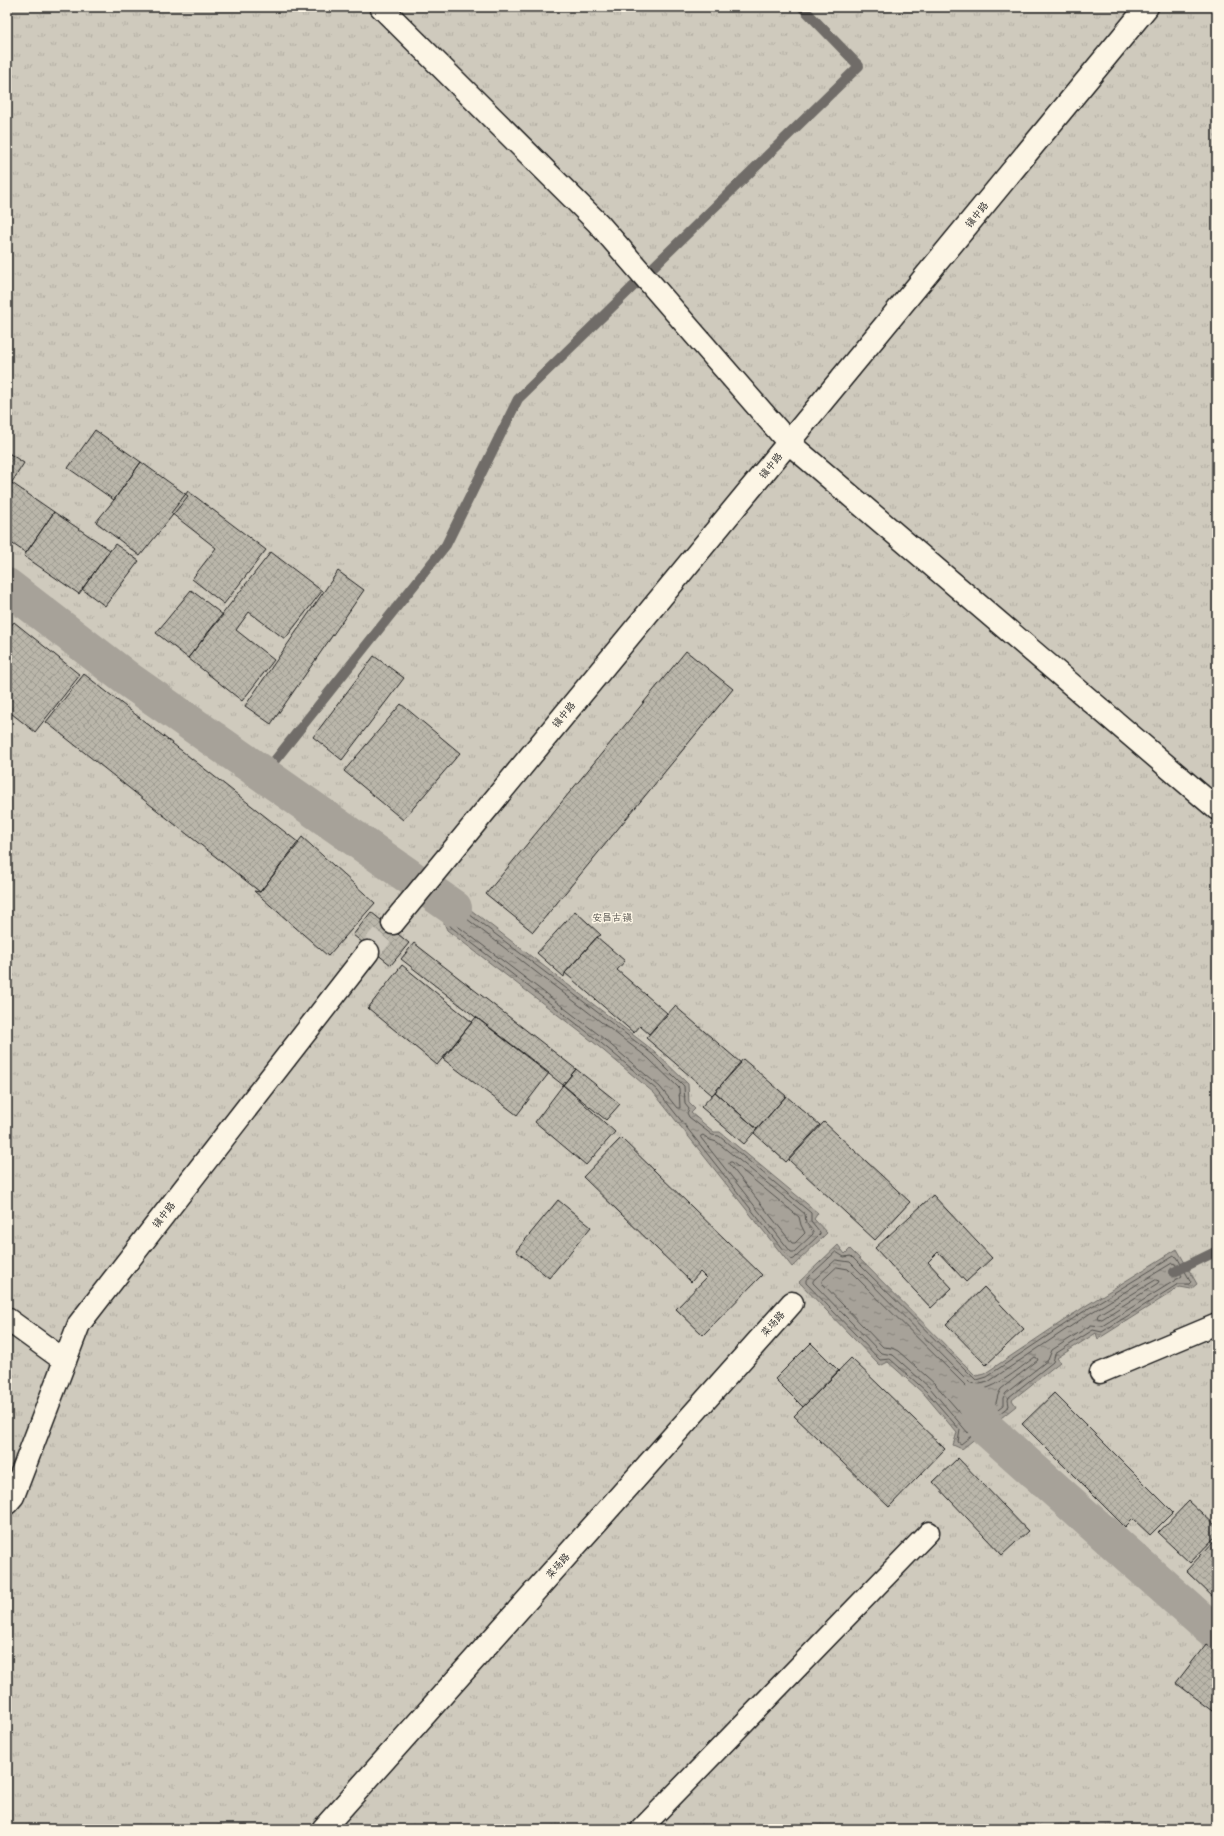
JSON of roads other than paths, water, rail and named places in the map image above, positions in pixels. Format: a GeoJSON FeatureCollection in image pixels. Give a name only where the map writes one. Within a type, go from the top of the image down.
{"type":"FeatureCollection","features":[{"type":"Feature","properties":{"kind":"street"},"geometry":{"type":"LineString","coordinates":[[381,7],[598,223],[789,443],[1217,809]]}},
{"type":"Feature","properties":{"kind":"street","name":"镇中路"},"geometry":{"type":"LineString","coordinates":[[393,923],[1148,7]]}},
{"type":"Feature","properties":{"kind":"street","name":"镇中路"},"geometry":{"type":"LineString","coordinates":[[7,1503],[13,1496],[79,1324],[368,952]]}},
{"type":"Feature","properties":{"kind":"street","name":"菜场路"},"geometry":{"type":"LineString","coordinates":[[323,1829],[792,1303]]}},
{"type":"Feature","properties":{"kind":"street"},"geometry":{"type":"LineString","coordinates":[[7,1319],[65,1362]]}},
{"type":"Feature","properties":{"kind":"lane"},"geometry":{"type":"LineString","coordinates":[[1100,1373],[1217,1324]]}},
{"type":"Feature","properties":{"kind":"lane"},"geometry":{"type":"LineString","coordinates":[[641,1829],[929,1532]]}},
{"type":"Feature","properties":{"kind":"water"},"geometry":{"type":"Polygon","coordinates":[[[454,908],[471,910],[654,1051],[688,1084],[689,1103],[695,1109],[691,1113],[714,1132],[720,1132],[818,1213],[814,1219],[827,1233],[792,1267],[654,1093],[592,1041],[447,930],[444,923],[447,913],[454,908]]]}},
{"type":"Feature","properties":{"kind":"water"},"geometry":{"type":"Polygon","coordinates":[[[838,1245],[845,1254],[850,1249],[976,1376],[984,1374],[1087,1305],[1177,1249],[1197,1284],[1191,1289],[1180,1287],[1098,1339],[1096,1333],[1057,1358],[1060,1362],[1012,1400],[1016,1406],[962,1449],[953,1445],[957,1433],[925,1395],[888,1362],[880,1366],[799,1282],[838,1245]]]}},
{"type":"Feature","properties":{"kind":"waterway"},"geometry":{"type":"LineString","coordinates":[[264,774],[446,545],[518,399],[859,66],[802,7]]}},
{"type":"Feature","properties":{"kind":"waterway"},"geometry":{"type":"LineString","coordinates":[[7,586],[129,680],[454,908]]}},
{"type":"Feature","properties":{"kind":"waterway"},"geometry":{"type":"LineString","coordinates":[[1174,1272],[1217,1251]]}},
{"type":"Feature","properties":{"kind":"waterway"},"geometry":{"type":"LineString","coordinates":[[975,1402],[987,1429],[1217,1633]]}},
{"type":"Feature","properties":{"kind":"tunnel"},"geometry":{"type":"LineString","coordinates":[[368,952],[393,923]]}},
{"type":"Feature","properties":{"kind":"park label","name":"安昌古镇"},"geometry":{"type":"Point","coordinates":[612,918]}}]}
